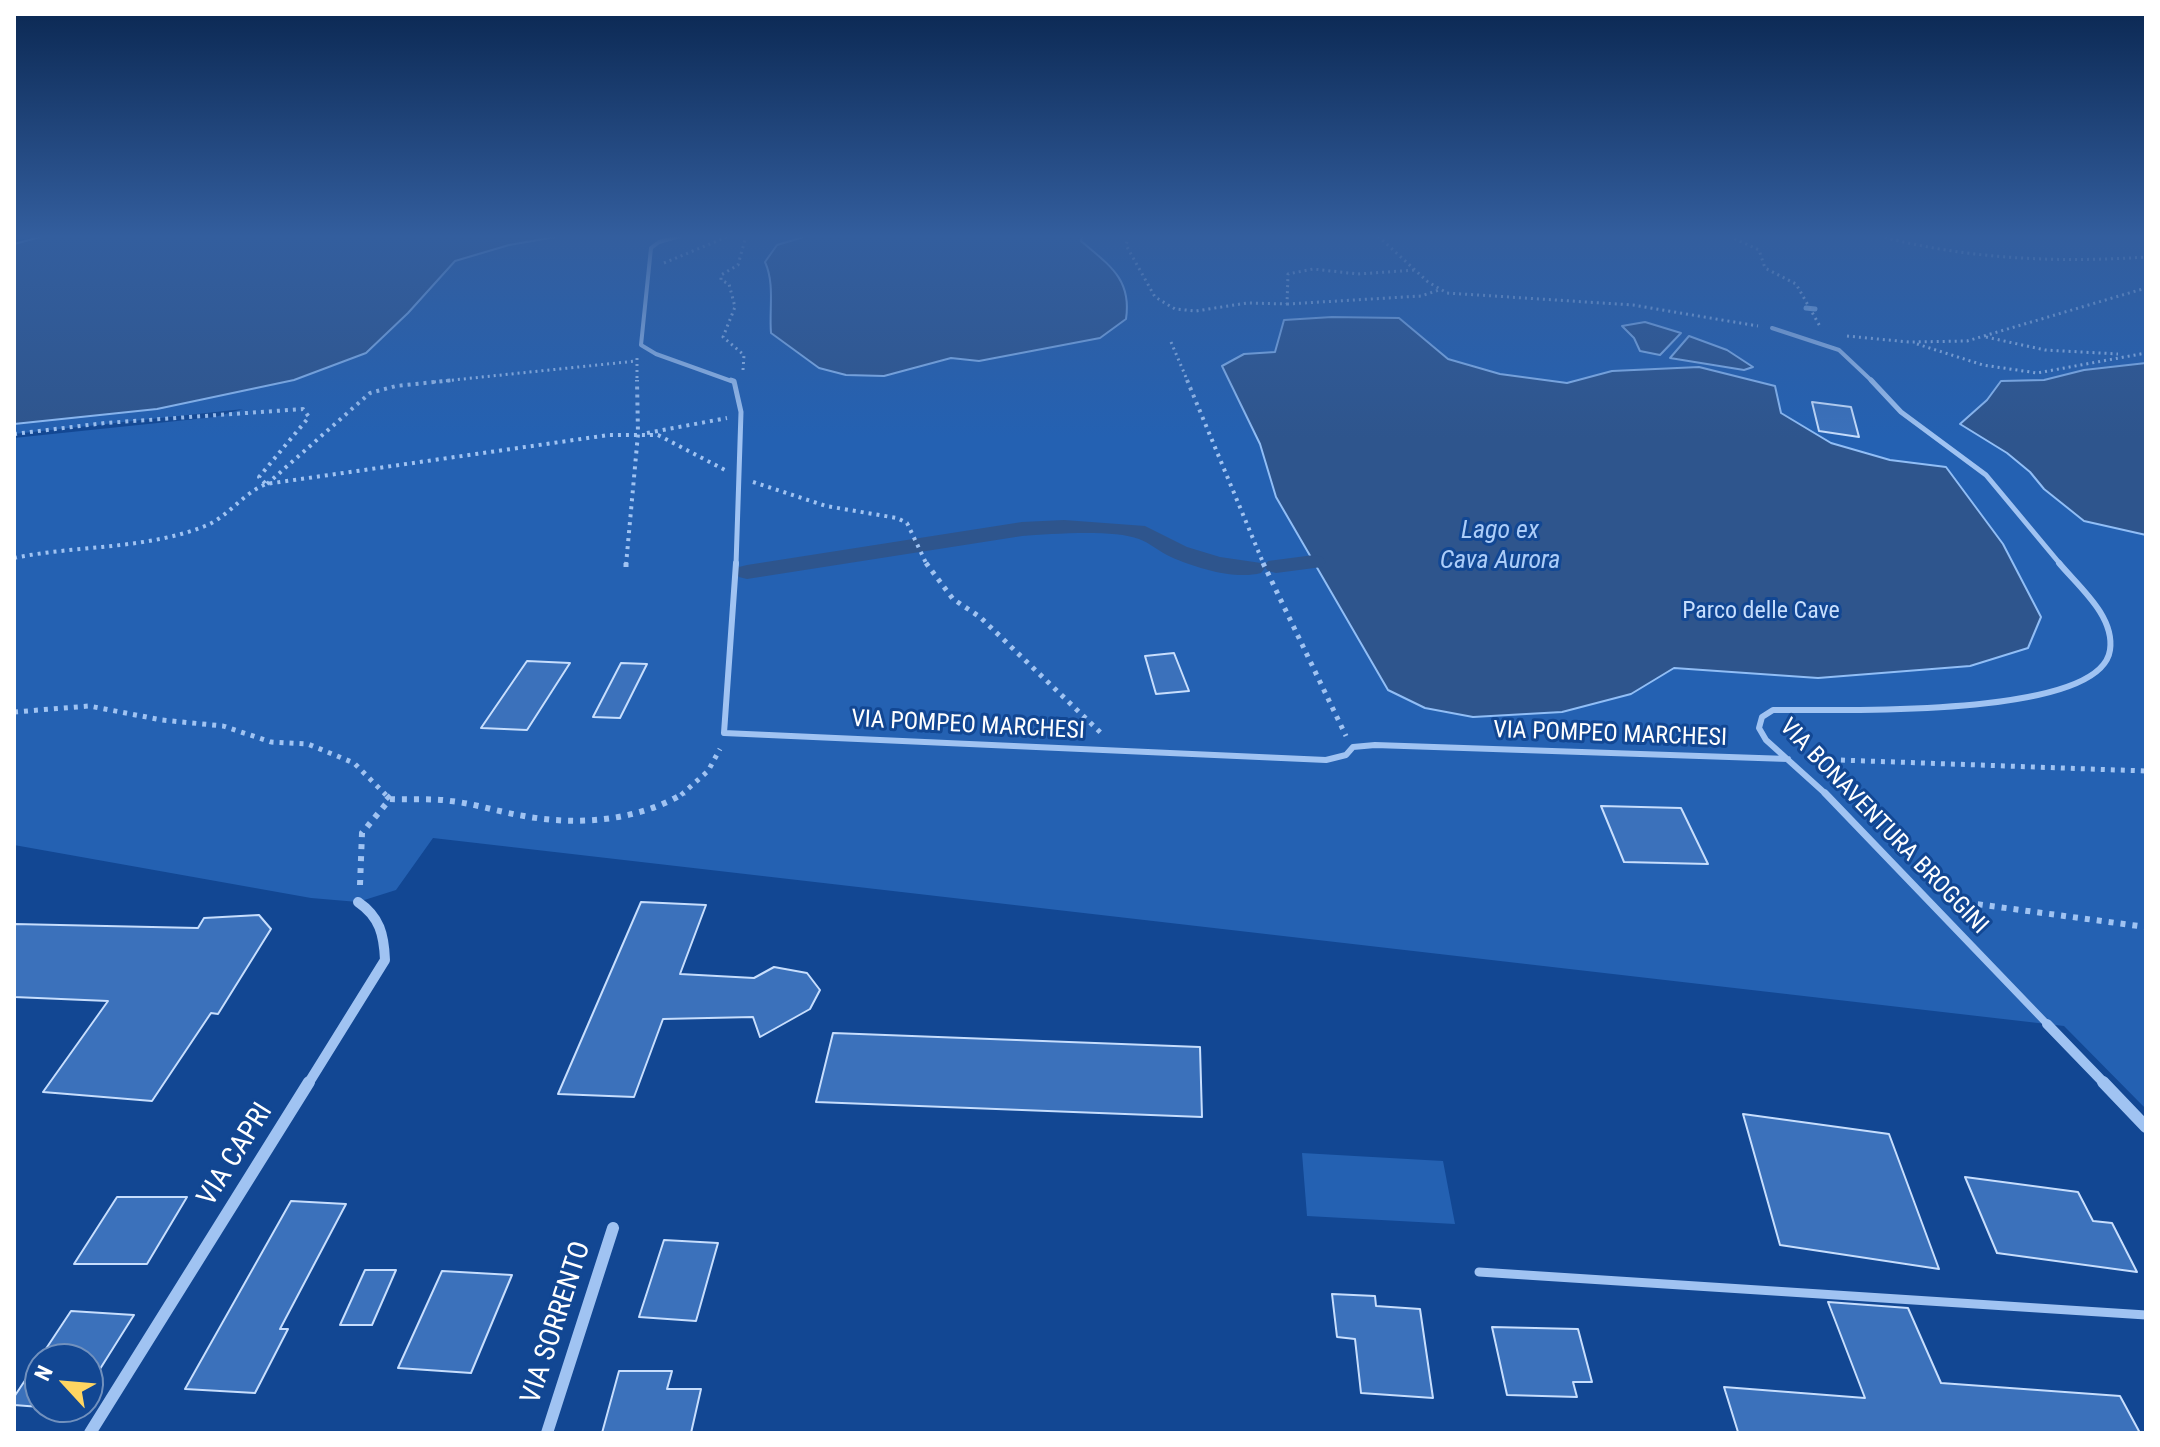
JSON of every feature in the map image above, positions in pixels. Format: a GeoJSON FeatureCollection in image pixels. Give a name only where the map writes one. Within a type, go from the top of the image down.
{"type":"FeatureCollection","features":[{"type":"Feature","properties":{"kind":"street","name":"VIA CAPRI"},"geometry":{"type":"LineString","coordinates":[[90,1433],[385,960],[384,930],[377,916],[358,902]]}},
{"type":"Feature","properties":{"kind":"street","name":"VIA BONAVENTURA BROGGINI"},"geometry":{"type":"LineString","coordinates":[[2047,1024],[2146,1127]]}},
{"type":"Feature","properties":{"kind":"street","name":"VIA SORRENTO"},"geometry":{"type":"LineString","coordinates":[[547,1433],[613,1228]]}},
{"type":"Feature","properties":{"kind":"lane"},"geometry":{"type":"LineString","coordinates":[[645,304],[641,345],[656,354],[734,381]]}},
{"type":"Feature","properties":{"kind":"lane","name":"VIA BONAVENTURA BROGGINI"},"geometry":{"type":"LineString","coordinates":[[1772,328],[1839,350],[1852,359],[1901,412],[1986,475],[2102,614],[2108,627],[2111,648],[2101,670],[2091,679],[2070,689],[1997,703],[1773,710],[1762,717],[1759,728],[1766,740],[1805,772],[2047,1024]]}},
{"type":"Feature","properties":{"kind":"lane","name":"VIA POMPEO MARCHESI"},"geometry":{"type":"LineString","coordinates":[[734,381],[741,412],[735,584],[724,733],[1331,760],[1346,755],[1352,748],[1375,745],[1788,759]]}},
{"type":"Feature","properties":{"kind":"lane"},"geometry":{"type":"LineString","coordinates":[[1479,1272],[2146,1315]]}},
{"type":"Feature","properties":{"kind":"path"},"geometry":{"type":"LineString","coordinates":[[734,304],[723,337],[744,355],[744,368],[734,381]]}},
{"type":"Feature","properties":{"kind":"path"},"geometry":{"type":"LineString","coordinates":[[1164,304],[1179,314],[1244,304],[1294,304]]}},
{"type":"Feature","properties":{"kind":"path"},"geometry":{"type":"LineString","coordinates":[[1610,304],[1772,328]]}},
{"type":"Feature","properties":{"kind":"path"},"geometry":{"type":"LineString","coordinates":[[1807,304],[1818,324]]}},
{"type":"Feature","properties":{"kind":"path"},"geometry":{"type":"LineString","coordinates":[[1840,336],[1953,343],[1985,337],[2086,304]]}},
{"type":"Feature","properties":{"kind":"path"},"geometry":{"type":"LineString","coordinates":[[1811,332],[1824,334]]}},
{"type":"Feature","properties":{"kind":"path"},"geometry":{"type":"LineString","coordinates":[[1985,337],[2045,350],[2126,355]]}},
{"type":"Feature","properties":{"kind":"path"},"geometry":{"type":"LineString","coordinates":[[1171,342],[1273,587],[1352,748]]}},
{"type":"Feature","properties":{"kind":"path"},"geometry":{"type":"LineString","coordinates":[[1909,342],[1983,365],[2037,373],[2146,353]]}},
{"type":"Feature","properties":{"kind":"path"},"geometry":{"type":"LineString","coordinates":[[626,567],[638,434],[636,361],[641,345]]}},
{"type":"Feature","properties":{"kind":"path"},"geometry":{"type":"LineString","coordinates":[[266,484],[370,393],[396,386],[636,361]]}},
{"type":"Feature","properties":{"kind":"path"},"geometry":{"type":"LineString","coordinates":[[14,434],[105,423],[303,409],[309,417],[259,477],[266,484]]}},
{"type":"Feature","properties":{"kind":"path"},"geometry":{"type":"LineString","coordinates":[[638,434],[719,421],[741,412]]}},
{"type":"Feature","properties":{"kind":"path"},"geometry":{"type":"LineString","coordinates":[[14,558],[165,536],[207,526],[252,489],[266,484],[609,435],[658,435],[737,477],[826,506],[897,518],[907,523],[919,550],[953,599],[980,617],[1119,751]]}},
{"type":"Feature","properties":{"kind":"path"},"geometry":{"type":"LineString","coordinates":[[14,712],[89,706],[162,720],[223,726],[271,742],[308,744],[354,763],[390,799],[455,801],[540,819],[623,817],[665,804],[690,787],[718,754]]}},
{"type":"Feature","properties":{"kind":"path"},"geometry":{"type":"LineString","coordinates":[[1788,759],[2146,771]]}},
{"type":"Feature","properties":{"kind":"path"},"geometry":{"type":"LineString","coordinates":[[358,902],[362,833],[390,799]]}},
{"type":"Feature","properties":{"kind":"path"},"geometry":{"type":"LineString","coordinates":[[1925,897],[2146,927]]}},
{"type":"Feature","properties":{"kind":"green space","name":"Parco delle Cave"},"geometry":{"type":"Polygon","coordinates":[[[417,304],[2146,304],[2146,1109],[2064,1026],[433,838],[396,890],[358,902],[311,898],[14,845],[14,438],[215,417],[243,409],[14,434],[14,424],[157,409],[408,313],[417,304]]]}},
{"type":"Feature","properties":{"kind":"green space"},"geometry":{"type":"Polygon","coordinates":[[[1302,1153],[1443,1161],[1455,1224],[1307,1216],[1302,1153]]]}},
{"type":"Feature","properties":{"kind":"water"},"geometry":{"type":"Polygon","coordinates":[[[14,304],[417,304],[366,353],[294,380],[157,409],[14,424],[14,304]]]}},
{"type":"Feature","properties":{"kind":"water"},"geometry":{"type":"Polygon","coordinates":[[[771,304],[1127,305],[1126,319],[1100,338],[979,361],[951,358],[884,376],[846,375],[819,368],[771,333],[771,304]]]}},
{"type":"Feature","properties":{"kind":"water","name":"Lago ex Cava Aurora"},"geometry":{"type":"Polygon","coordinates":[[[1399,318],[1448,359],[1500,374],[1567,383],[1612,371],[1699,367],[1775,386],[1781,413],[1831,443],[1890,460],[1946,467],[2003,544],[2041,617],[2028,648],[1970,666],[1818,678],[1674,668],[1631,694],[1562,712],[1473,717],[1425,708],[1388,690],[1276,497],[1260,444],[1222,366],[1244,354],[1275,352],[1284,320],[1399,318]]]}},
{"type":"Feature","properties":{"kind":"water"},"geometry":{"type":"Polygon","coordinates":[[[1645,322],[1681,333],[1660,355],[1640,351],[1634,338],[1622,326],[1645,322]]]}},
{"type":"Feature","properties":{"kind":"water"},"geometry":{"type":"Polygon","coordinates":[[[1689,336],[1727,350],[1753,367],[1744,370],[1670,358],[1689,336]]]}},
{"type":"Feature","properties":{"kind":"water"},"geometry":{"type":"Polygon","coordinates":[[[2146,363],[2146,535],[2084,521],[2044,489],[2030,472],[2007,453],[1960,424],[1987,400],[2001,381],[2044,380],[2084,370],[2146,363]]]}},
{"type":"Feature","properties":{"kind":"building"},"geometry":{"type":"Polygon","coordinates":[[[1812,402],[1851,407],[1859,437],[1819,431],[1812,402]]]}},
{"type":"Feature","properties":{"kind":"building"},"geometry":{"type":"Polygon","coordinates":[[[1174,653],[1189,691],[1156,694],[1145,656],[1174,653]]]}},
{"type":"Feature","properties":{"kind":"building"},"geometry":{"type":"Polygon","coordinates":[[[527,661],[570,663],[527,730],[481,728],[527,661]]]}},
{"type":"Feature","properties":{"kind":"building"},"geometry":{"type":"Polygon","coordinates":[[[621,663],[647,664],[620,718],[593,717],[621,663]]]}},
{"type":"Feature","properties":{"kind":"building"},"geometry":{"type":"Polygon","coordinates":[[[1601,806],[1681,808],[1708,864],[1624,862],[1601,806]]]}},
{"type":"Feature","properties":{"kind":"building"},"geometry":{"type":"Polygon","coordinates":[[[641,902],[706,905],[680,974],[754,978],[774,967],[807,973],[820,990],[810,1009],[760,1037],[753,1017],[663,1019],[634,1097],[558,1094],[641,902]]]}},
{"type":"Feature","properties":{"kind":"building"},"geometry":{"type":"Polygon","coordinates":[[[259,915],[271,929],[218,1014],[211,1013],[152,1101],[43,1092],[108,1001],[14,997],[14,924],[198,928],[204,918],[259,915]]]}},
{"type":"Feature","properties":{"kind":"building"},"geometry":{"type":"Polygon","coordinates":[[[833,1033],[1200,1047],[1202,1117],[816,1102],[833,1033]]]}},
{"type":"Feature","properties":{"kind":"building"},"geometry":{"type":"Polygon","coordinates":[[[1743,1114],[1889,1134],[1939,1269],[1780,1245],[1743,1114]]]}},
{"type":"Feature","properties":{"kind":"building"},"geometry":{"type":"Polygon","coordinates":[[[1965,1177],[2078,1192],[2093,1221],[2112,1223],[2137,1272],[1997,1253],[1965,1177]]]}},
{"type":"Feature","properties":{"kind":"building"},"geometry":{"type":"Polygon","coordinates":[[[117,1197],[187,1197],[147,1264],[74,1264],[117,1197]]]}},
{"type":"Feature","properties":{"kind":"building"},"geometry":{"type":"Polygon","coordinates":[[[291,1201],[346,1204],[280,1329],[288,1329],[255,1393],[185,1389],[291,1201]]]}},
{"type":"Feature","properties":{"kind":"building"},"geometry":{"type":"Polygon","coordinates":[[[664,1240],[718,1243],[696,1321],[639,1317],[664,1240]]]}},
{"type":"Feature","properties":{"kind":"building"},"geometry":{"type":"Polygon","coordinates":[[[365,1270],[396,1270],[372,1325],[340,1325],[365,1270]]]}},
{"type":"Feature","properties":{"kind":"building"},"geometry":{"type":"Polygon","coordinates":[[[442,1271],[512,1275],[471,1373],[398,1368],[442,1271]]]}},
{"type":"Feature","properties":{"kind":"building"},"geometry":{"type":"Polygon","coordinates":[[[1332,1294],[1375,1296],[1376,1306],[1420,1309],[1433,1398],[1361,1393],[1355,1339],[1337,1337],[1332,1294]]]}},
{"type":"Feature","properties":{"kind":"building"},"geometry":{"type":"Polygon","coordinates":[[[1828,1302],[1908,1308],[1941,1383],[2120,1396],[2140,1433],[1738,1432],[1724,1387],[1865,1398],[1828,1302]]]}},
{"type":"Feature","properties":{"kind":"building"},"geometry":{"type":"Polygon","coordinates":[[[71,1311],[134,1315],[104,1363],[104,1343],[50,1343],[71,1311]]]}},
{"type":"Feature","properties":{"kind":"building"},"geometry":{"type":"Polygon","coordinates":[[[1492,1327],[1578,1329],[1592,1382],[1573,1382],[1577,1397],[1507,1395],[1492,1327]]]}},
{"type":"Feature","properties":{"kind":"building"},"geometry":{"type":"Polygon","coordinates":[[[619,1371],[672,1371],[667,1389],[701,1389],[691,1433],[602,1433],[619,1371]]]}},
{"type":"Feature","properties":{"kind":"building"},"geometry":{"type":"Polygon","coordinates":[[[24,1382],[24,1406],[14,1405],[14,1397],[24,1382]]]}},
{"type":"Feature","properties":{"kind":"waterway"},"geometry":{"type":"LineString","coordinates":[[1806,308],[1815,309]]}},
{"type":"Feature","properties":{"kind":"waterway"},"geometry":{"type":"LineString","coordinates":[[747,572],[1022,529],[1064,527],[1145,533],[1179,552],[1218,564],[1253,568]]}},
{"type":"Feature","properties":{"kind":"waterway"},"geometry":{"type":"LineString","coordinates":[[1276,566],[1314,562]]}}]}
